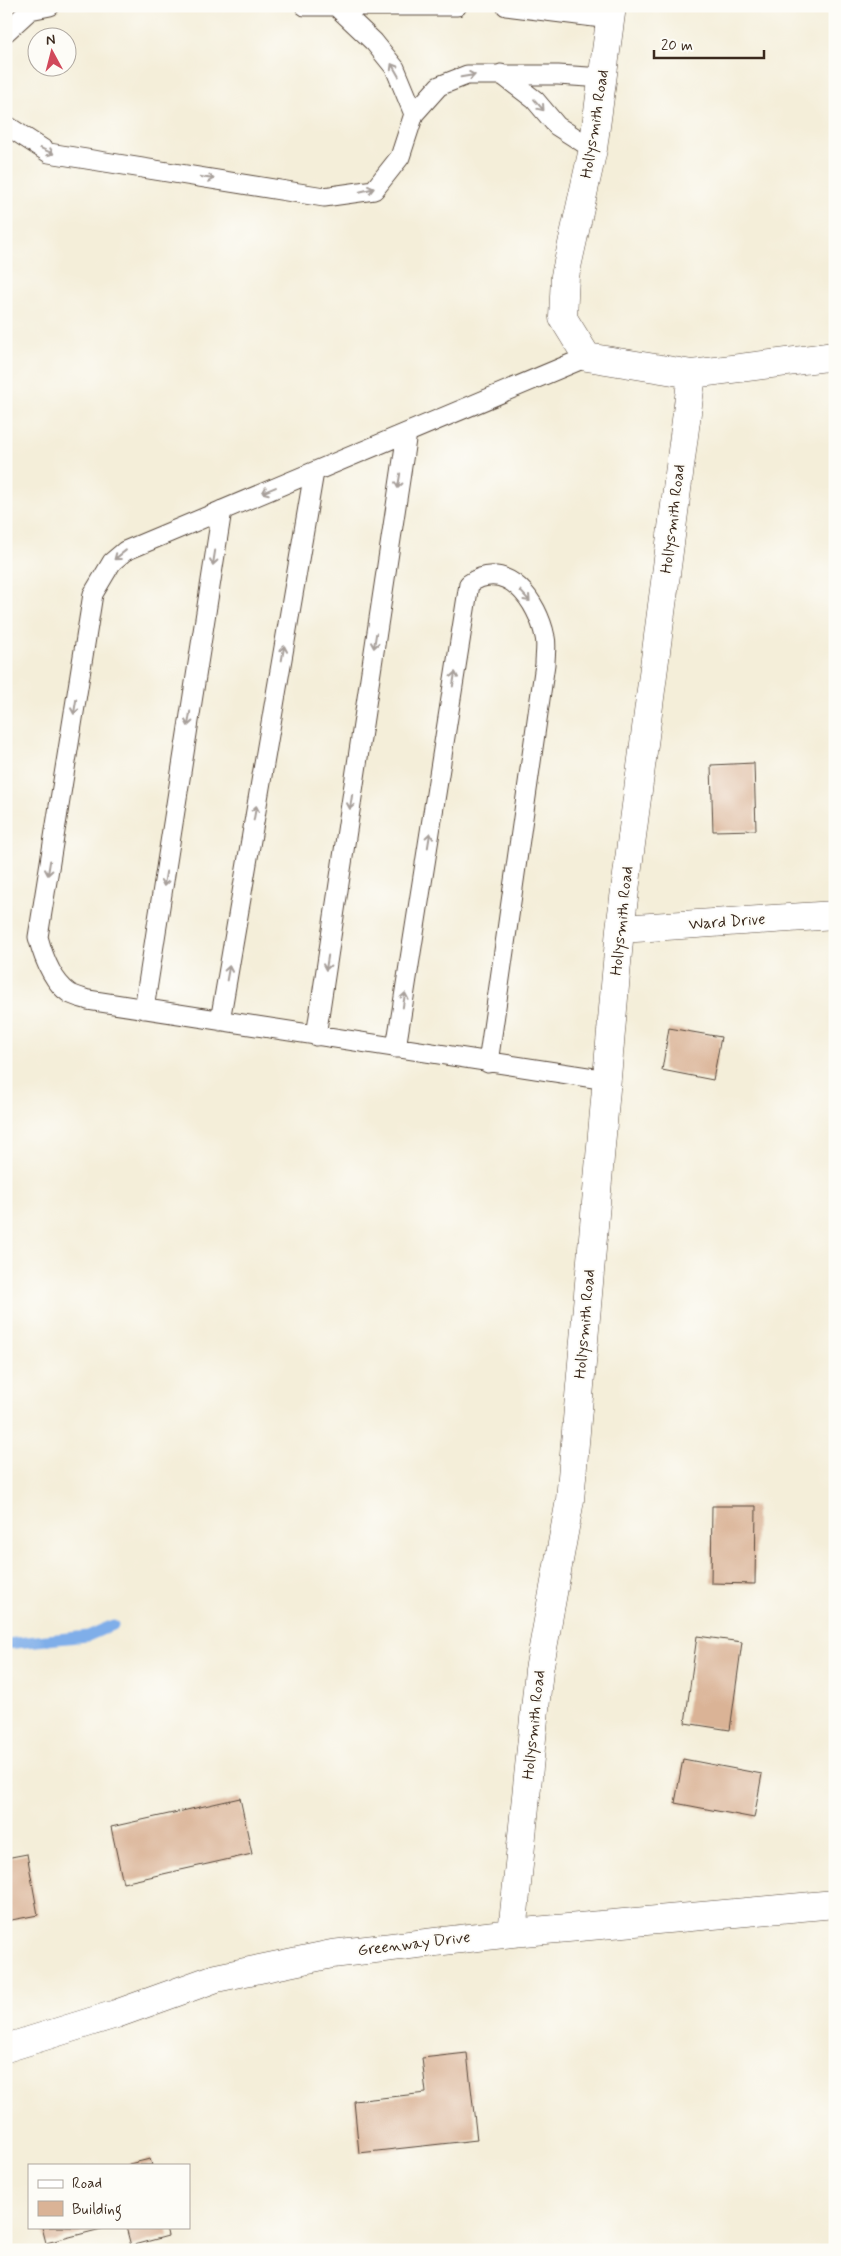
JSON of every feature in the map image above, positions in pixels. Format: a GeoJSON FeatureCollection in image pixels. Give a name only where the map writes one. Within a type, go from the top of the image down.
{"type":"FeatureCollection","features":[{"type":"Feature","properties":{"kind":"street","name":"Hollysmith Road"},"geometry":{"type":"LineString","coordinates":[[587,357],[563,318],[565,276],[593,149],[611,13]]}},
{"type":"Feature","properties":{"kind":"street"},"geometry":{"type":"LineString","coordinates":[[587,357],[692,374],[835,356]]}},
{"type":"Feature","properties":{"kind":"street","name":"Hollysmith Road"},"geometry":{"type":"LineString","coordinates":[[512,1934],[539,1670],[570,1500],[620,929],[692,374]]}},
{"type":"Feature","properties":{"kind":"street","name":"Ward Drive"},"geometry":{"type":"LineString","coordinates":[[620,929],[835,915]]}},
{"type":"Feature","properties":{"kind":"street","name":"Greenway Drive"},"geometry":{"type":"LineString","coordinates":[[6,2048],[116,2014],[216,1978],[332,1954],[512,1934],[835,1904]]}},
{"type":"Feature","properties":{"kind":"lane"},"geometry":{"type":"LineString","coordinates":[[6,32],[30,10],[50,6]]}},
{"type":"Feature","properties":{"kind":"lane"},"geometry":{"type":"LineString","coordinates":[[306,6],[456,6]]}},
{"type":"Feature","properties":{"kind":"lane"},"geometry":{"type":"LineString","coordinates":[[506,6],[611,13]]}},
{"type":"Feature","properties":{"kind":"lane"},"geometry":{"type":"LineString","coordinates":[[337,7],[374,42],[395,68],[414,114]]}},
{"type":"Feature","properties":{"kind":"lane"},"geometry":{"type":"LineString","coordinates":[[501,74],[535,100],[556,126],[593,149]]}},
{"type":"Feature","properties":{"kind":"lane"},"geometry":{"type":"LineString","coordinates":[[6,125],[49,153],[324,197],[374,190],[400,157],[414,114],[439,86],[467,75],[501,74],[603,78]]}},
{"type":"Feature","properties":{"kind":"lane"},"geometry":{"type":"LineString","coordinates":[[587,357],[125,551],[112,562],[93,594],[38,937],[44,958],[69,993],[88,1000],[607,1080]]}},
{"type":"Feature","properties":{"kind":"lane"},"geometry":{"type":"LineString","coordinates":[[316,1036],[406,432]]}},
{"type":"Feature","properties":{"kind":"lane"},"geometry":{"type":"LineString","coordinates":[[220,1021],[314,472]]}},
{"type":"Feature","properties":{"kind":"lane"},"geometry":{"type":"LineString","coordinates":[[144,1009],[222,510]]}},
{"type":"Feature","properties":{"kind":"lane"},"geometry":{"type":"LineString","coordinates":[[396,1048],[470,584],[488,574],[499,575],[508,578],[530,601],[539,617],[546,638],[545,664],[488,1063]]}},
{"type":"Feature","properties":{"kind":"building"},"geometry":{"type":"Polygon","coordinates":[[[754,763],[756,830],[713,831],[711,765],[754,763]]]}},
{"type":"Feature","properties":{"kind":"building"},"geometry":{"type":"Polygon","coordinates":[[[669,1028],[721,1037],[713,1080],[662,1070],[669,1028]]]}},
{"type":"Feature","properties":{"kind":"building"},"geometry":{"type":"Polygon","coordinates":[[[712,1506],[756,1506],[755,1584],[711,1583],[712,1506]]]}},
{"type":"Feature","properties":{"kind":"building"},"geometry":{"type":"Polygon","coordinates":[[[697,1636],[742,1642],[730,1730],[685,1723],[697,1636]]]}},
{"type":"Feature","properties":{"kind":"building"},"geometry":{"type":"Polygon","coordinates":[[[683,1759],[762,1774],[754,1818],[675,1803],[683,1759]]]}},
{"type":"Feature","properties":{"kind":"building"},"geometry":{"type":"Polygon","coordinates":[[[240,1798],[252,1854],[123,1883],[111,1827],[240,1798]]]}},
{"type":"Feature","properties":{"kind":"building"},"geometry":{"type":"Polygon","coordinates":[[[27,1854],[38,1915],[6,1921],[6,1858],[27,1854]]]}},
{"type":"Feature","properties":{"kind":"building"},"geometry":{"type":"Polygon","coordinates":[[[467,2053],[477,2140],[359,2153],[354,2101],[426,2093],[422,2058],[467,2053]]]}},
{"type":"Feature","properties":{"kind":"building"},"geometry":{"type":"Polygon","coordinates":[[[150,2159],[152,2164],[129,2164],[150,2159]]]}},
{"type":"Feature","properties":{"kind":"building"},"geometry":{"type":"Polygon","coordinates":[[[42,2228],[105,2228],[46,2243],[42,2228]]]}},
{"type":"Feature","properties":{"kind":"building"},"geometry":{"type":"Polygon","coordinates":[[[126,2228],[166,2228],[168,2236],[131,2246],[126,2228]]]}},
{"type":"Feature","properties":{"kind":"waterway"},"geometry":{"type":"LineString","coordinates":[[6,1644],[88,1636],[113,1625]]}}]}
